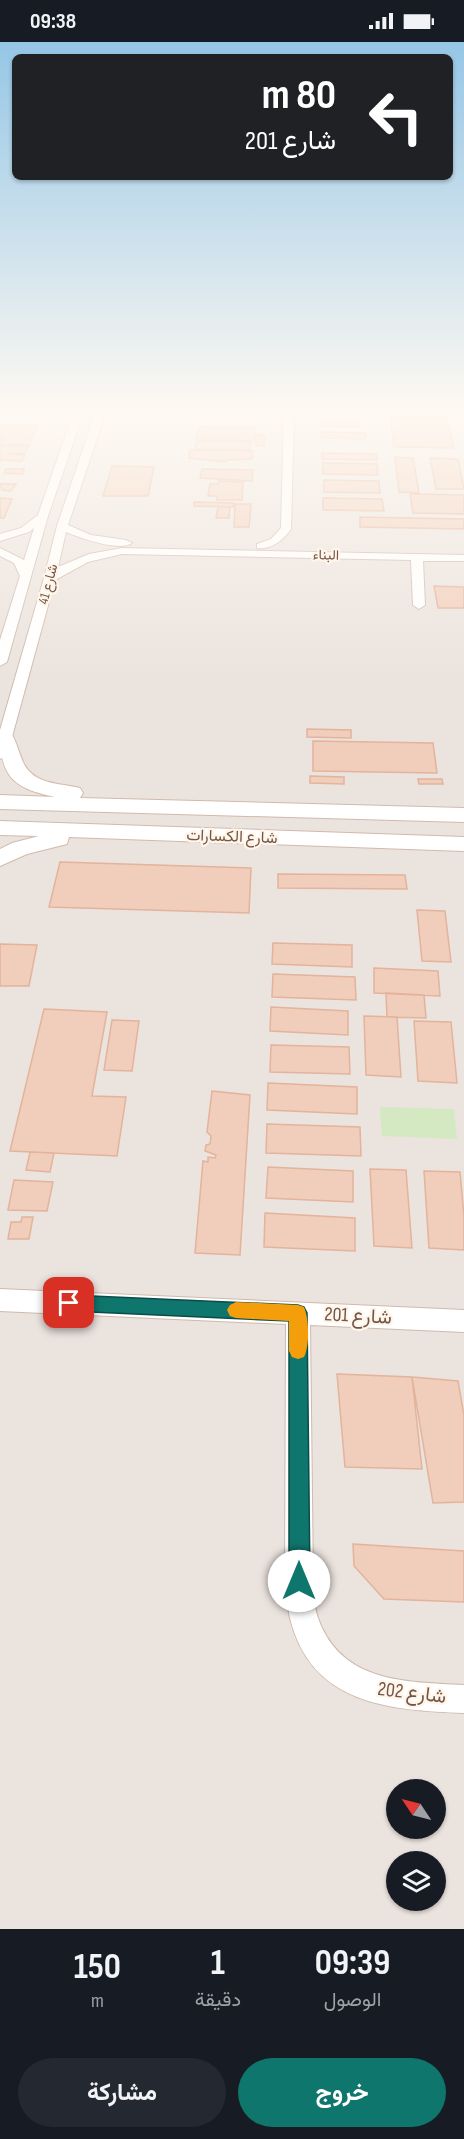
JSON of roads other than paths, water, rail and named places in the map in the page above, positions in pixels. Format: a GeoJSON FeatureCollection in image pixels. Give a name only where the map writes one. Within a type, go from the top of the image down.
{"type":"FeatureCollection","features":[{"type":"Feature","properties":{"kind":"street","name":"شارع 41"},"geometry":{"type":"LineString","coordinates":[[0,662],[48,502]]}},
{"type":"Feature","properties":{"kind":"street","name":"شارع 41"},"geometry":{"type":"LineString","coordinates":[[2,746],[70,502]]}},
{"type":"Feature","properties":{"kind":"street"},"geometry":{"type":"LineString","coordinates":[[261,546],[275,540],[297,539],[295,502]]}},
{"type":"Feature","properties":{"kind":"street"},"geometry":{"type":"LineString","coordinates":[[0,538],[25,530],[43,516]]}},
{"type":"Feature","properties":{"kind":"street","name":"البناء"},"geometry":{"type":"LineString","coordinates":[[62,526],[88,538],[114,542],[261,546],[297,539],[464,549]]}},
{"type":"Feature","properties":{"kind":"street"},"geometry":{"type":"LineString","coordinates":[[0,551],[19,561],[25,575]]}},
{"type":"Feature","properties":{"kind":"street","name":"البناء"},"geometry":{"type":"LineString","coordinates":[[50,578],[76,561],[111,552],[464,558]]}},
{"type":"Feature","properties":{"kind":"street"},"geometry":{"type":"LineString","coordinates":[[417,557],[419,605]]}},
{"type":"Feature","properties":{"kind":"street"},"geometry":{"type":"LineString","coordinates":[[2,746],[15,770],[31,784],[146,808]]}},
{"type":"Feature","properties":{"kind":"street","name":"شارع الكسارات"},"geometry":{"type":"LineString","coordinates":[[0,802],[146,808],[464,815]]}},
{"type":"Feature","properties":{"kind":"street","name":"شارع الكسارات"},"geometry":{"type":"LineString","coordinates":[[0,828],[463,844]]}},
{"type":"Feature","properties":{"kind":"street"},"geometry":{"type":"LineString","coordinates":[[0,860],[20,849],[39,843],[94,832]]}},
{"type":"Feature","properties":{"kind":"street","name":"شارع 201"},"geometry":{"type":"LineString","coordinates":[[0,1300],[464,1321]]}},
{"type":"Feature","properties":{"kind":"street","name":"شارع 202"},"geometry":{"type":"LineString","coordinates":[[298,1313],[299,1581],[305,1621],[325,1658],[356,1684],[394,1695],[464,1699]]}}]}
